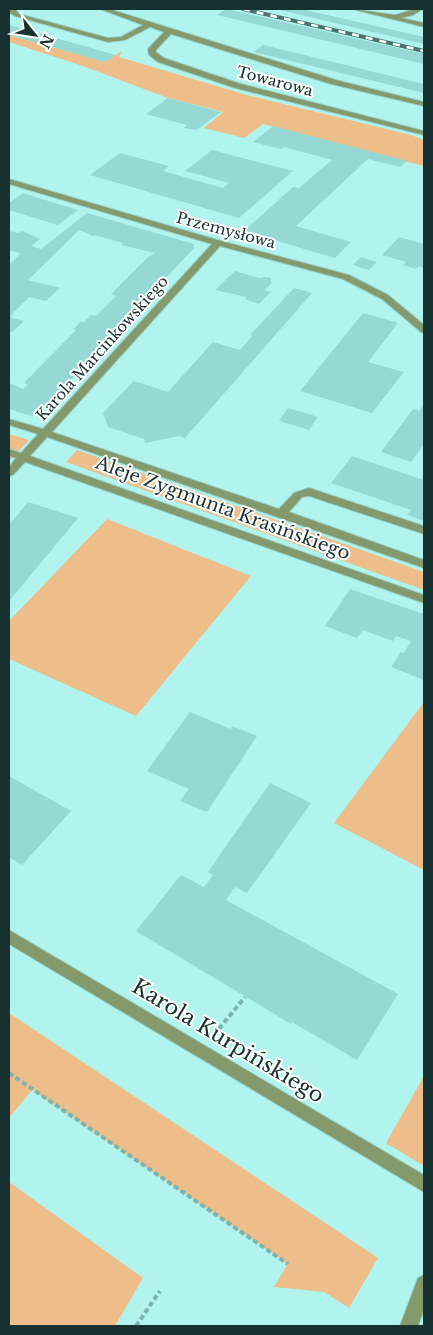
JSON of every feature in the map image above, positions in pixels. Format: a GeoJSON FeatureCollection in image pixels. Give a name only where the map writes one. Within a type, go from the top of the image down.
{"type":"FeatureCollection","features":[{"type":"Feature","properties":{"kind":"street"},"geometry":{"type":"LineString","coordinates":[[12,9],[12,12],[17,15],[108,40],[123,39],[150,24]]}},
{"type":"Feature","properties":{"kind":"street","name":"Towarowa"},"geometry":{"type":"LineString","coordinates":[[103,9],[334,82],[424,104]]}},
{"type":"Feature","properties":{"kind":"street"},"geometry":{"type":"LineString","coordinates":[[355,9],[424,25]]}},
{"type":"Feature","properties":{"kind":"street"},"geometry":{"type":"LineString","coordinates":[[389,17],[405,16],[420,9]]}},
{"type":"Feature","properties":{"kind":"street","name":"Towarowa"},"geometry":{"type":"LineString","coordinates":[[168,31],[167,35],[152,49],[152,53],[161,60],[238,86],[424,133]]}},
{"type":"Feature","properties":{"kind":"street","name":"Przemysłowa"},"geometry":{"type":"LineString","coordinates":[[9,181],[218,244],[346,277],[385,296],[424,330]]}},
{"type":"Feature","properties":{"kind":"street","name":"Karola Marcinkowskiego"},"geometry":{"type":"LineString","coordinates":[[9,473],[218,244]]}},
{"type":"Feature","properties":{"kind":"street","name":"Aleje Zygmunta Krasińskiego"},"geometry":{"type":"LineString","coordinates":[[9,422],[46,433],[424,564]]}},
{"type":"Feature","properties":{"kind":"street","name":"Aleje Zygmunta Krasińskiego"},"geometry":{"type":"LineString","coordinates":[[9,452],[424,599]]}},
{"type":"Feature","properties":{"kind":"street"},"geometry":{"type":"LineString","coordinates":[[281,514],[298,495],[306,492],[424,530]]}},
{"type":"Feature","properties":{"kind":"street","name":"Karola Kurpińskiego"},"geometry":{"type":"LineString","coordinates":[[9,936],[424,1184]]}},
{"type":"Feature","properties":{"kind":"street"},"geometry":{"type":"LineString","coordinates":[[408,1326],[424,1284]]}},
{"type":"Feature","properties":{"kind":"path"},"geometry":{"type":"LineString","coordinates":[[210,1039],[245,997]]}},
{"type":"Feature","properties":{"kind":"path"},"geometry":{"type":"LineString","coordinates":[[9,1073],[288,1264]]}},
{"type":"Feature","properties":{"kind":"path"},"geometry":{"type":"LineString","coordinates":[[136,1326],[160,1291]]}},
{"type":"Feature","properties":{"kind":"shaded area"},"geometry":{"type":"Polygon","coordinates":[[[9,35],[105,62],[122,51],[119,57],[247,95],[411,135],[424,140],[424,166],[263,124],[244,138],[204,128],[223,112],[168,98],[83,66],[9,42],[9,35]]]}},
{"type":"Feature","properties":{"kind":"shaded area"},"geometry":{"type":"Polygon","coordinates":[[[9,434],[29,440],[10,460],[9,459],[9,434]]]}},
{"type":"Feature","properties":{"kind":"shaded area"},"geometry":{"type":"Polygon","coordinates":[[[77,450],[424,572],[424,590],[66,462],[77,450]]]}},
{"type":"Feature","properties":{"kind":"shaded area"},"geometry":{"type":"Polygon","coordinates":[[[107,519],[251,576],[136,716],[9,659],[9,621],[107,519]]]}},
{"type":"Feature","properties":{"kind":"shaded area"},"geometry":{"type":"Polygon","coordinates":[[[424,702],[424,870],[334,823],[424,702]]]}},
{"type":"Feature","properties":{"kind":"shaded area"},"geometry":{"type":"Polygon","coordinates":[[[9,1013],[378,1258],[349,1308],[324,1292],[274,1287],[288,1264],[32,1090],[9,1118],[9,1013]]]}},
{"type":"Feature","properties":{"kind":"shaded area"},"geometry":{"type":"Polygon","coordinates":[[[424,1076],[424,1166],[386,1143],[424,1076]]]}},
{"type":"Feature","properties":{"kind":"shaded area"},"geometry":{"type":"Polygon","coordinates":[[[9,1182],[143,1278],[115,1326],[9,1326],[9,1182]]]}},
{"type":"Feature","properties":{"kind":"building"},"geometry":{"type":"Polygon","coordinates":[[[226,9],[424,54],[424,64],[217,15],[226,9]]]}},
{"type":"Feature","properties":{"kind":"building"},"geometry":{"type":"Polygon","coordinates":[[[276,9],[301,9],[424,37],[424,44],[276,9]]]}},
{"type":"Feature","properties":{"kind":"building"},"geometry":{"type":"Polygon","coordinates":[[[9,25],[116,55],[105,62],[9,35],[9,25]]]}},
{"type":"Feature","properties":{"kind":"building"},"geometry":{"type":"Polygon","coordinates":[[[263,45],[424,84],[424,93],[254,52],[263,45]]]}},
{"type":"Feature","properties":{"kind":"building"},"geometry":{"type":"Polygon","coordinates":[[[168,98],[221,112],[194,130],[184,128],[187,125],[146,114],[168,98]]]}},
{"type":"Feature","properties":{"kind":"building"},"geometry":{"type":"Polygon","coordinates":[[[273,126],[407,161],[400,167],[368,159],[296,226],[351,242],[335,258],[244,231],[293,187],[299,188],[332,160],[284,147],[281,149],[253,142],[273,126]]]}},
{"type":"Feature","properties":{"kind":"building"},"geometry":{"type":"Polygon","coordinates":[[[212,150],[293,171],[239,218],[90,175],[120,153],[169,166],[163,171],[223,188],[229,183],[185,171],[212,150]]]}},
{"type":"Feature","properties":{"kind":"building"},"geometry":{"type":"Polygon","coordinates":[[[23,193],[78,210],[58,225],[9,210],[9,203],[23,193]]]}},
{"type":"Feature","properties":{"kind":"building"},"geometry":{"type":"Polygon","coordinates":[[[87,213],[194,244],[194,248],[39,414],[31,416],[9,409],[9,383],[23,389],[28,385],[24,383],[76,330],[74,329],[80,322],[84,322],[91,315],[96,316],[116,296],[111,294],[148,257],[155,253],[121,245],[123,243],[93,236],[79,230],[28,280],[60,288],[46,301],[29,297],[9,317],[9,265],[21,253],[9,250],[9,231],[19,233],[22,231],[40,239],[31,246],[41,249],[87,213]]]}},
{"type":"Feature","properties":{"kind":"building"},"geometry":{"type":"Polygon","coordinates":[[[399,237],[424,244],[424,268],[419,266],[416,269],[403,265],[406,262],[382,255],[399,237]]]}},
{"type":"Feature","properties":{"kind":"building"},"geometry":{"type":"Polygon","coordinates":[[[361,257],[377,262],[369,270],[353,265],[361,257]]]}},
{"type":"Feature","properties":{"kind":"building"},"geometry":{"type":"Polygon","coordinates":[[[235,271],[259,278],[271,278],[271,282],[273,282],[265,290],[271,292],[259,304],[245,299],[247,297],[215,290],[235,271]]]}},
{"type":"Feature","properties":{"kind":"building"},"geometry":{"type":"Polygon","coordinates":[[[294,288],[312,293],[185,438],[179,436],[145,443],[144,439],[108,427],[103,413],[134,381],[168,392],[213,342],[240,350],[252,336],[250,335],[294,288]]]}},
{"type":"Feature","properties":{"kind":"building"},"geometry":{"type":"Polygon","coordinates":[[[363,313],[398,323],[368,362],[404,372],[372,413],[300,391],[363,313]]]}},
{"type":"Feature","properties":{"kind":"building"},"geometry":{"type":"Polygon","coordinates":[[[9,317],[24,321],[12,332],[9,332],[9,317]]]}},
{"type":"Feature","properties":{"kind":"building"},"geometry":{"type":"Polygon","coordinates":[[[424,405],[424,444],[411,462],[381,452],[413,409],[419,411],[424,405]]]}},
{"type":"Feature","properties":{"kind":"building"},"geometry":{"type":"Polygon","coordinates":[[[288,408],[318,417],[309,430],[279,421],[288,408]]]}},
{"type":"Feature","properties":{"kind":"building"},"geometry":{"type":"Polygon","coordinates":[[[352,456],[424,480],[424,521],[407,515],[411,510],[331,483],[352,456]]]}},
{"type":"Feature","properties":{"kind":"building"},"geometry":{"type":"Polygon","coordinates":[[[28,502],[78,518],[9,601],[9,525],[28,502]]]}},
{"type":"Feature","properties":{"kind":"building"},"geometry":{"type":"Polygon","coordinates":[[[350,589],[424,614],[424,680],[391,667],[401,652],[404,653],[411,641],[396,636],[393,641],[363,630],[357,638],[325,626],[350,589]]]}},
{"type":"Feature","properties":{"kind":"building"},"geometry":{"type":"Polygon","coordinates":[[[190,712],[231,729],[232,726],[257,736],[207,812],[180,801],[189,789],[147,771],[190,712]]]}},
{"type":"Feature","properties":{"kind":"building"},"geometry":{"type":"Polygon","coordinates":[[[9,776],[71,811],[22,865],[9,857],[9,776]]]}},
{"type":"Feature","properties":{"kind":"building"},"geometry":{"type":"Polygon","coordinates":[[[270,783],[311,803],[247,893],[235,887],[226,900],[398,994],[357,1060],[292,1022],[291,1024],[136,931],[181,875],[204,887],[213,875],[208,872],[270,783]]]}},
{"type":"Feature","properties":{"kind":"railway"},"geometry":{"type":"LineString","coordinates":[[243,9],[424,51]]}}]}
